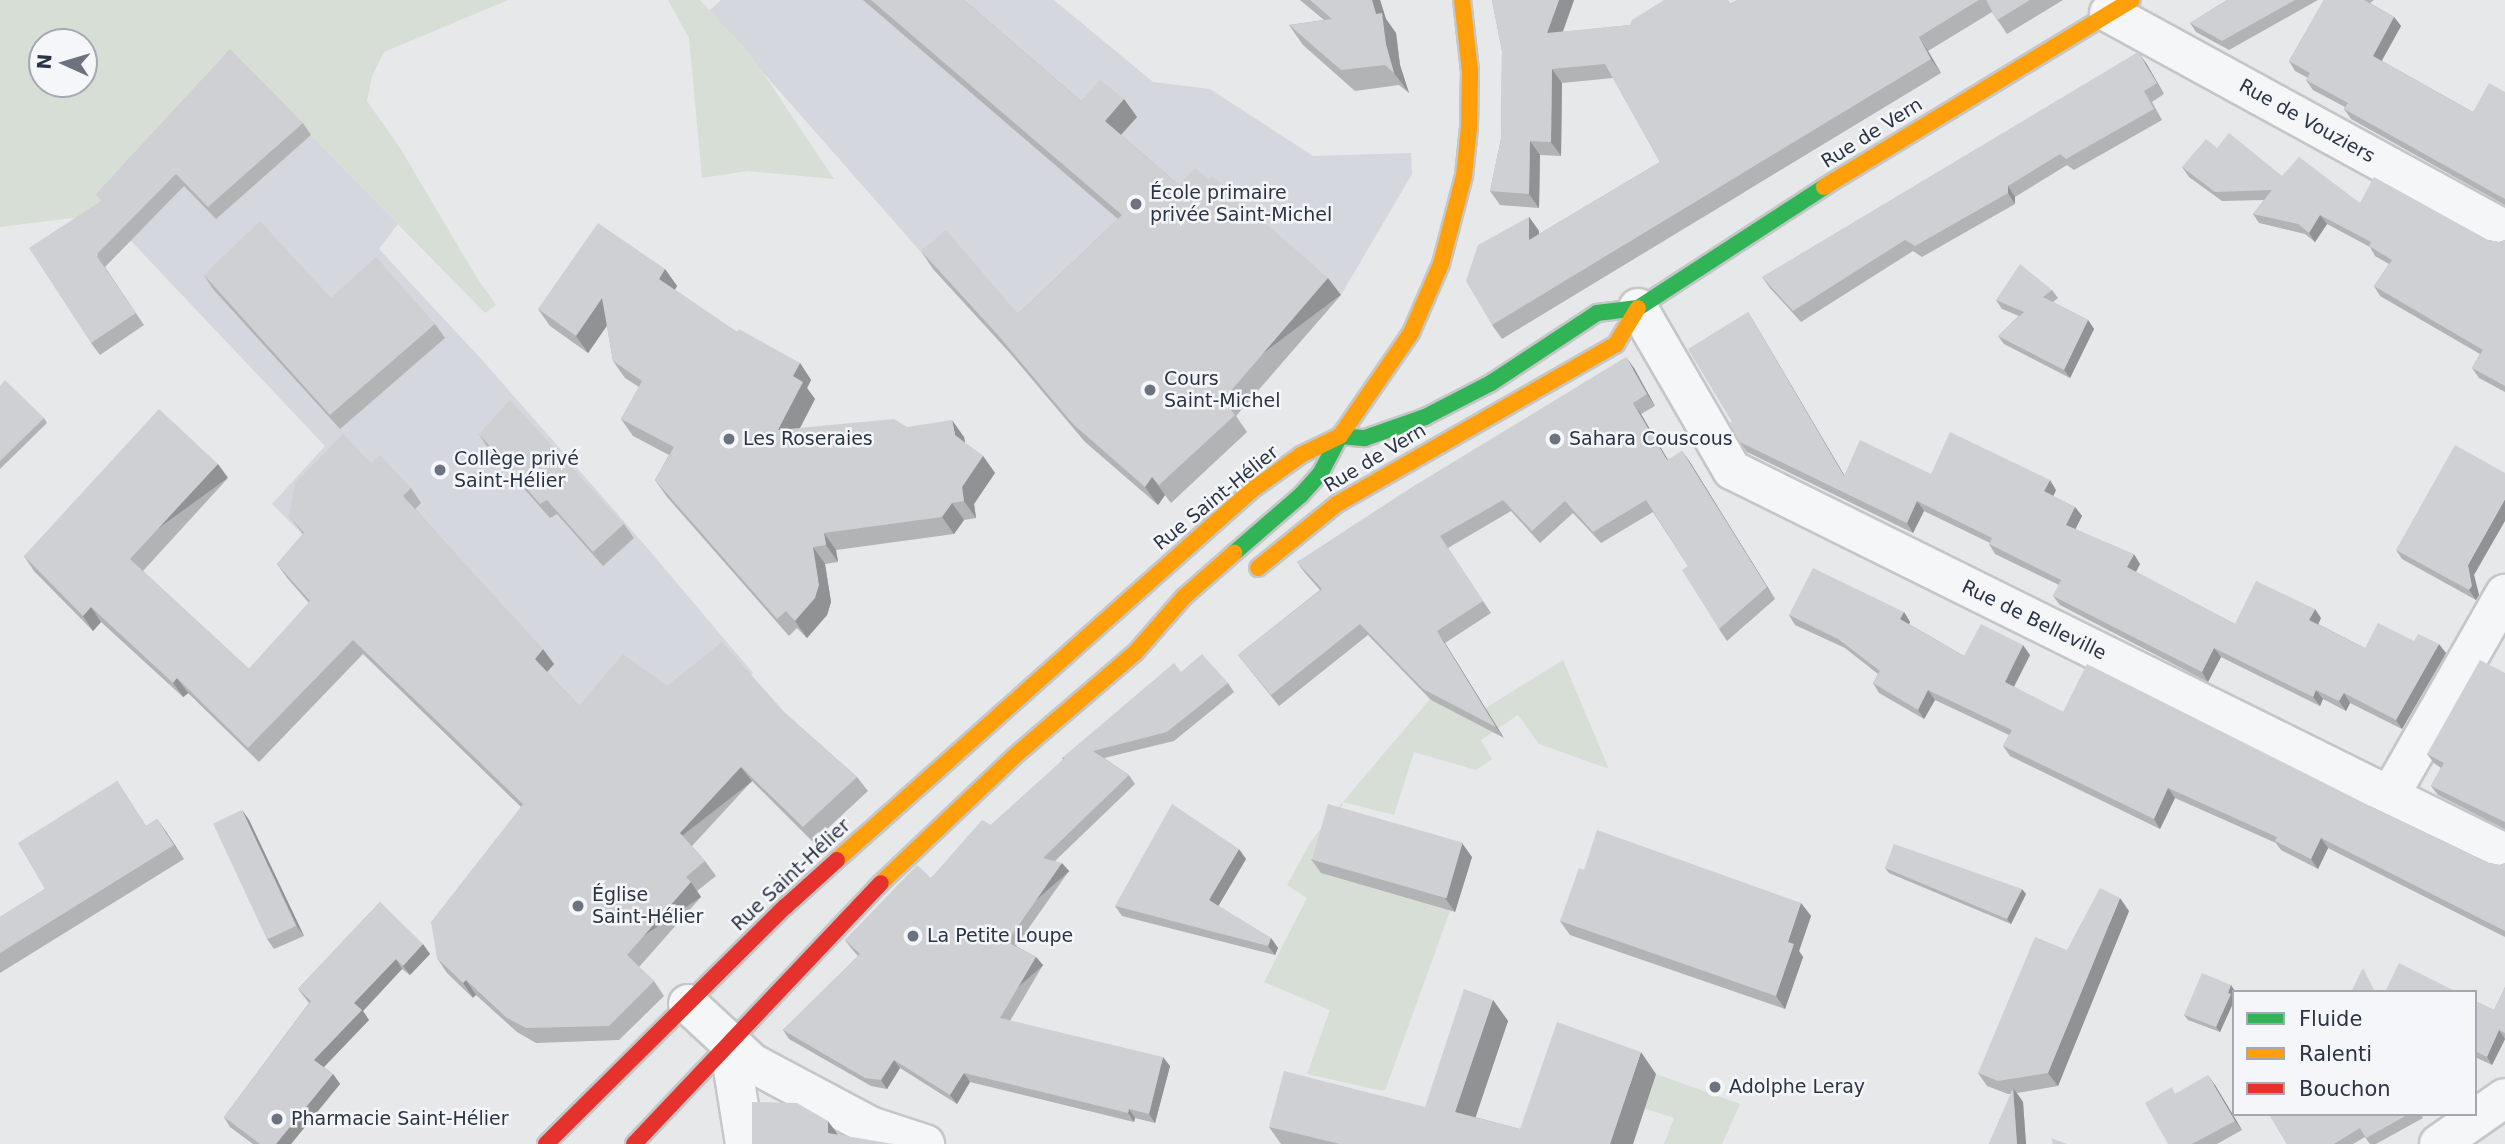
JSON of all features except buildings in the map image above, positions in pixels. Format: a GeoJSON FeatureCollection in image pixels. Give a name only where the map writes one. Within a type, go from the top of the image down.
{"type":"FeatureCollection","features":[{"type":"Feature","properties":{"kind":"main road"},"geometry":{"type":"LineString","coordinates":[[634,1144],[910,853],[1135,653],[1184,597],[1301,495],[1320,474],[1340,436],[1411,333],[1441,264],[1464,176],[1469,128],[1470,71],[1462,0]]}},
{"type":"Feature","properties":{"kind":"main road","name":"Rue de Vern"},"geometry":{"type":"LineString","coordinates":[[1240,581],[1338,504],[1387,473],[1616,344],[1638,308],[1877,153],[2121,6]]}},
{"type":"Feature","properties":{"kind":"main road","name":"Rue de Vern"},"geometry":{"type":"LineString","coordinates":[[1340,436],[1365,438],[1425,417],[1491,383],[1597,313],[1638,308]]}},
{"type":"Feature","properties":{"kind":"main road","name":"Rue Saint-Hélier"},"geometry":{"type":"LineString","coordinates":[[546,1144],[785,907],[1242,499],[1301,455],[1340,436]]}},
{"type":"Feature","properties":{"kind":"main road"},"geometry":{"type":"LineString","coordinates":[[1135,653],[1186,621]]}},
{"type":"Feature","properties":{"kind":"street","name":"Rue de Vouziers"},"geometry":{"type":"LineString","coordinates":[[2121,6],[2505,230]]}},
{"type":"Feature","properties":{"kind":"street","name":"Rue de Belleville"},"geometry":{"type":"LineString","coordinates":[[1638,308],[1732,470],[2505,853]]}},
{"type":"Feature","properties":{"kind":"street"},"geometry":{"type":"LineString","coordinates":[[2389,797],[2505,594]]}},
{"type":"Feature","properties":{"kind":"street"},"geometry":{"type":"LineString","coordinates":[[688,1004],[752,1063],[870,1126],[925,1144]]}},
{"type":"Feature","properties":{"kind":"street"},"geometry":{"type":"LineString","coordinates":[[729,1044],[746,1144]]}},
{"type":"Feature","properties":{"kind":"street"},"geometry":{"type":"LineString","coordinates":[[2439,1144],[2505,1098]]}},
{"type":"Feature","properties":{"kind":"shaded area"},"geometry":{"type":"Polygon","coordinates":[[[0,0],[508,0],[384,52],[372,76],[367,101],[400,148],[477,278],[496,305],[485,313],[239,62],[97,215],[0,227],[0,0]]]}},
{"type":"Feature","properties":{"kind":"shaded area"},"geometry":{"type":"Polygon","coordinates":[[[668,0],[700,0],[749,52],[834,179],[748,171],[702,178],[689,38],[668,0]]]}},
{"type":"Feature","properties":{"kind":"shaded area","name":"École primaire privée Saint-Michel"},"geometry":{"type":"Polygon","coordinates":[[[721,0],[1054,0],[1153,82],[1210,89],[1313,156],[1411,153],[1412,174],[1341,295],[1283,361],[1031,332],[1008,351],[709,11],[721,0]]]}},
{"type":"Feature","properties":{"kind":"shaded area","name":"Collège privé Saint-Hélier"},"geometry":{"type":"Polygon","coordinates":[[[239,62],[398,224],[379,249],[482,360],[643,543],[753,673],[750,676],[550,772],[518,804],[382,672],[366,652],[315,547],[272,504],[325,446],[131,241],[105,206],[239,62]]]}},
{"type":"Feature","properties":{"kind":"shaded area"},"geometry":{"type":"Polygon","coordinates":[[[1563,660],[1609,769],[1539,744],[1518,715],[1481,740],[1492,759],[1476,770],[1414,752],[1394,815],[1343,802],[1430,699],[1468,719],[1563,660]]]}},
{"type":"Feature","properties":{"kind":"shaded area"},"geometry":{"type":"Polygon","coordinates":[[[1343,802],[1321,873],[1450,911],[1383,1091],[1307,1074],[1330,1010],[1264,982],[1307,898],[1287,885],[1311,841],[1343,802]]]}},
{"type":"Feature","properties":{"kind":"shaded area"},"geometry":{"type":"Polygon","coordinates":[[[1656,1074],[1740,1104],[1722,1144],[1664,1144],[1674,1118],[1644,1108],[1656,1074]]]}},
{"type":"Feature","properties":{"kind":"traffic: fast"},"geometry":{"type":"LineString","coordinates":[[1340,436],[1365,438],[1425,417],[1491,383],[1597,313],[1638,308],[1824,187]]}},
{"type":"Feature","properties":{"kind":"traffic: fast"},"geometry":{"type":"LineString","coordinates":[[1234,553],[1301,495],[1320,474],[1340,436]]}},
{"type":"Feature","properties":{"kind":"traffic: slow"},"geometry":{"type":"LineString","coordinates":[[1340,436],[1411,333],[1441,264],[1464,176],[1469,128],[1470,71],[1462,0]]}},
{"type":"Feature","properties":{"kind":"traffic: slow"},"geometry":{"type":"LineString","coordinates":[[1824,187],[2132,0]]}},
{"type":"Feature","properties":{"kind":"traffic: slow"},"geometry":{"type":"LineString","coordinates":[[1258,568],[1337,504],[1616,344],[1638,308]]}},
{"type":"Feature","properties":{"kind":"traffic: slow"},"geometry":{"type":"LineString","coordinates":[[837,860],[1252,490],[1301,455],[1340,436]]}},
{"type":"Feature","properties":{"kind":"traffic: slow"},"geometry":{"type":"LineString","coordinates":[[881,883],[1017,754],[1135,653],[1184,597],[1234,553]]}},
{"type":"Feature","properties":{"kind":"traffic: jam"},"geometry":{"type":"LineString","coordinates":[[546,1144],[785,907],[837,860]]}},
{"type":"Feature","properties":{"kind":"traffic: jam"},"geometry":{"type":"LineString","coordinates":[[634,1144],[881,883]]}},
{"type":"Feature","properties":{"kind":"place","name":"École primaire privée Saint-Michel"},"geometry":{"type":"Point","coordinates":[1136,204]}},
{"type":"Feature","properties":{"kind":"place","name":"Cours Saint-Michel"},"geometry":{"type":"Point","coordinates":[1150,390]}},
{"type":"Feature","properties":{"kind":"place","name":"Les Roseraies"},"geometry":{"type":"Point","coordinates":[729,439]}},
{"type":"Feature","properties":{"kind":"place","name":"Sahara Couscous"},"geometry":{"type":"Point","coordinates":[1555,439]}},
{"type":"Feature","properties":{"kind":"place","name":"Collège privé Saint-Hélier"},"geometry":{"type":"Point","coordinates":[440,470]}},
{"type":"Feature","properties":{"kind":"place","name":"Église Saint-Hélier"},"geometry":{"type":"Point","coordinates":[578,906]}},
{"type":"Feature","properties":{"kind":"place","name":"La Petite Loupe"},"geometry":{"type":"Point","coordinates":[913,936]}},
{"type":"Feature","properties":{"kind":"place","name":"Adolphe Leray"},"geometry":{"type":"Point","coordinates":[1715,1087]}},
{"type":"Feature","properties":{"kind":"place","name":"Pharmacie Saint-Hélier"},"geometry":{"type":"Point","coordinates":[277,1119]}}]}
